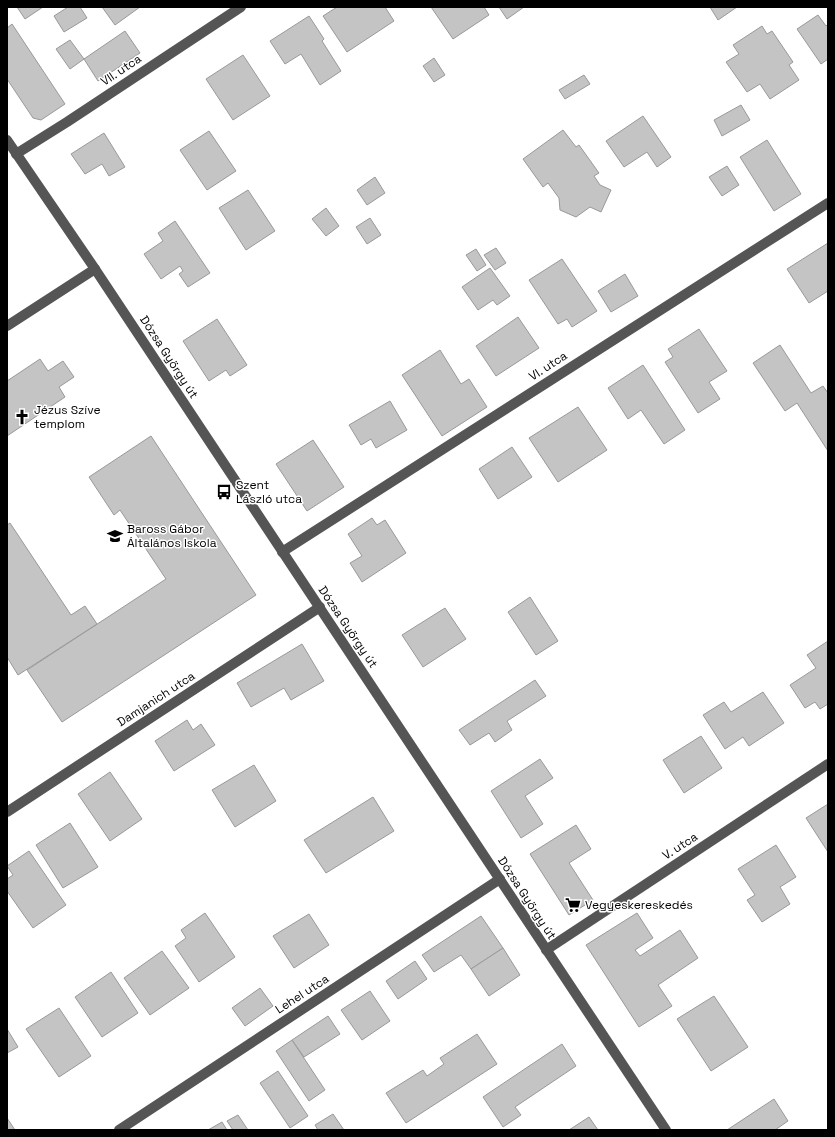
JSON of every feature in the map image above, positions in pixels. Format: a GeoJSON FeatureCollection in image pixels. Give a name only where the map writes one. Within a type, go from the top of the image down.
{"type":"FeatureCollection","features":[{"type":"Feature","properties":{"kind":"street","name":"VII. utca"},"geometry":{"type":"LineString","coordinates":[[16,154],[241,7]]}},
{"type":"Feature","properties":{"kind":"street","name":"Dózsa György út"},"geometry":{"type":"LineString","coordinates":[[7,140],[95,269],[320,607],[666,1130]]}},
{"type":"Feature","properties":{"kind":"street","name":"VI. utca"},"geometry":{"type":"LineString","coordinates":[[282,552],[828,203]]}},
{"type":"Feature","properties":{"kind":"street"},"geometry":{"type":"LineString","coordinates":[[7,326],[95,269]]}},
{"type":"Feature","properties":{"kind":"street","name":"Damjanich utca"},"geometry":{"type":"LineString","coordinates":[[7,812],[320,607]]}},
{"type":"Feature","properties":{"kind":"street","name":"V. utca"},"geometry":{"type":"LineString","coordinates":[[546,950],[828,764]]}},
{"type":"Feature","properties":{"kind":"street","name":"Lehel utca"},"geometry":{"type":"LineString","coordinates":[[118,1130],[500,879]]}},
{"type":"Feature","properties":{"kind":"building"},"geometry":{"type":"Polygon","coordinates":[[[17,7],[43,7],[25,19],[17,7]]]}},
{"type":"Feature","properties":{"kind":"building"},"geometry":{"type":"Polygon","coordinates":[[[68,7],[80,7],[87,18],[64,32],[54,16],[68,7]]]}},
{"type":"Feature","properties":{"kind":"building"},"geometry":{"type":"Polygon","coordinates":[[[102,7],[140,7],[115,25],[102,7]]]}},
{"type":"Feature","properties":{"kind":"building"},"geometry":{"type":"Polygon","coordinates":[[[337,7],[385,7],[394,21],[347,52],[323,16],[337,7]]]}},
{"type":"Feature","properties":{"kind":"building"},"geometry":{"type":"Polygon","coordinates":[[[431,7],[484,7],[489,15],[453,39],[431,7]]]}},
{"type":"Feature","properties":{"kind":"building"},"geometry":{"type":"Polygon","coordinates":[[[499,7],[524,7],[507,19],[499,7]]]}},
{"type":"Feature","properties":{"kind":"building"},"geometry":{"type":"Polygon","coordinates":[[[710,7],[737,7],[718,20],[710,7]]]}},
{"type":"Feature","properties":{"kind":"building"},"geometry":{"type":"Polygon","coordinates":[[[818,15],[826,26],[828,24],[828,59],[821,64],[797,29],[818,15]]]}},
{"type":"Feature","properties":{"kind":"building"},"geometry":{"type":"Polygon","coordinates":[[[309,16],[324,39],[322,41],[341,71],[320,85],[301,54],[285,64],[270,41],[309,16]]]}},
{"type":"Feature","properties":{"kind":"building"},"geometry":{"type":"Polygon","coordinates":[[[12,24],[65,104],[41,120],[33,118],[7,79],[7,28],[12,24]]]}},
{"type":"Feature","properties":{"kind":"building"},"geometry":{"type":"Polygon","coordinates":[[[762,26],[767,34],[772,31],[793,62],[789,65],[799,80],[770,99],[760,84],[747,92],[726,62],[739,54],[733,45],[762,26]]]}},
{"type":"Feature","properties":{"kind":"building"},"geometry":{"type":"Polygon","coordinates":[[[125,31],[140,53],[98,81],[84,59],[125,31]]]}},
{"type":"Feature","properties":{"kind":"building"},"geometry":{"type":"Polygon","coordinates":[[[70,40],[84,59],[70,69],[56,49],[70,40]]]}},
{"type":"Feature","properties":{"kind":"building"},"geometry":{"type":"Polygon","coordinates":[[[243,55],[270,96],[233,120],[206,79],[243,55]]]}},
{"type":"Feature","properties":{"kind":"building"},"geometry":{"type":"Polygon","coordinates":[[[434,58],[445,75],[434,82],[423,66],[434,58]]]}},
{"type":"Feature","properties":{"kind":"building"},"geometry":{"type":"Polygon","coordinates":[[[584,75],[590,84],[565,99],[559,90],[584,75]]]}},
{"type":"Feature","properties":{"kind":"building"},"geometry":{"type":"Polygon","coordinates":[[[741,105],[750,120],[722,136],[714,120],[741,105]]]}},
{"type":"Feature","properties":{"kind":"building"},"geometry":{"type":"Polygon","coordinates":[[[643,116],[671,157],[657,167],[647,152],[624,167],[606,141],[643,116]]]}},
{"type":"Feature","properties":{"kind":"building"},"geometry":{"type":"Polygon","coordinates":[[[563,130],[576,147],[579,145],[599,173],[594,176],[600,185],[611,190],[601,212],[590,207],[576,217],[560,210],[559,198],[548,183],[543,187],[523,159],[563,130]]]}},
{"type":"Feature","properties":{"kind":"building"},"geometry":{"type":"Polygon","coordinates":[[[209,131],[236,171],[207,190],[180,150],[209,131]]]}},
{"type":"Feature","properties":{"kind":"building"},"geometry":{"type":"Polygon","coordinates":[[[104,133],[125,167],[109,176],[102,164],[85,174],[71,154],[104,133]]]}},
{"type":"Feature","properties":{"kind":"building"},"geometry":{"type":"Polygon","coordinates":[[[767,140],[801,194],[774,211],[740,157],[767,140]]]}},
{"type":"Feature","properties":{"kind":"building"},"geometry":{"type":"Polygon","coordinates":[[[727,166],[739,185],[722,196],[709,177],[727,166]]]}},
{"type":"Feature","properties":{"kind":"building"},"geometry":{"type":"Polygon","coordinates":[[[375,177],[385,193],[367,205],[357,190],[375,177]]]}},
{"type":"Feature","properties":{"kind":"building"},"geometry":{"type":"Polygon","coordinates":[[[248,190],[275,231],[246,250],[219,208],[248,190]]]}},
{"type":"Feature","properties":{"kind":"building"},"geometry":{"type":"Polygon","coordinates":[[[326,208],[339,226],[326,236],[312,219],[326,208]]]}},
{"type":"Feature","properties":{"kind":"building"},"geometry":{"type":"Polygon","coordinates":[[[370,218],[381,235],[367,244],[356,227],[370,218]]]}},
{"type":"Feature","properties":{"kind":"building"},"geometry":{"type":"Polygon","coordinates":[[[175,221],[210,273],[188,287],[179,274],[183,271],[180,266],[161,279],[144,254],[163,241],[158,233],[175,221]]]}},
{"type":"Feature","properties":{"kind":"building"},"geometry":{"type":"Polygon","coordinates":[[[828,243],[828,291],[809,303],[787,269],[828,243]]]}},
{"type":"Feature","properties":{"kind":"building"},"geometry":{"type":"Polygon","coordinates":[[[496,248],[506,263],[495,270],[484,255],[496,248]]]}},
{"type":"Feature","properties":{"kind":"building"},"geometry":{"type":"Polygon","coordinates":[[[476,249],[486,265],[477,271],[466,255],[476,249]]]}},
{"type":"Feature","properties":{"kind":"building"},"geometry":{"type":"Polygon","coordinates":[[[562,259],[597,311],[572,327],[567,319],[558,324],[529,280],[562,259]]]}},
{"type":"Feature","properties":{"kind":"building"},"geometry":{"type":"Polygon","coordinates":[[[490,268],[510,296],[497,305],[493,300],[478,310],[462,287],[490,268]]]}},
{"type":"Feature","properties":{"kind":"building"},"geometry":{"type":"Polygon","coordinates":[[[625,274],[638,296],[611,312],[598,291],[625,274]]]}},
{"type":"Feature","properties":{"kind":"building"},"geometry":{"type":"Polygon","coordinates":[[[518,317],[539,348],[496,376],[476,346],[518,317]]]}},
{"type":"Feature","properties":{"kind":"building"},"geometry":{"type":"Polygon","coordinates":[[[217,319],[247,365],[230,376],[226,370],[209,381],[183,341],[217,319]]]}},
{"type":"Feature","properties":{"kind":"building"},"geometry":{"type":"Polygon","coordinates":[[[699,329],[727,371],[709,382],[720,399],[698,413],[665,362],[673,357],[668,349],[699,329]]]}},
{"type":"Feature","properties":{"kind":"building"},"geometry":{"type":"Polygon","coordinates":[[[780,345],[811,393],[823,386],[828,393],[828,451],[797,403],[785,411],[753,363],[780,345]]]}},
{"type":"Feature","properties":{"kind":"building"},"geometry":{"type":"Polygon","coordinates":[[[440,350],[461,384],[469,379],[487,407],[442,436],[402,375],[440,350]]]}},
{"type":"Feature","properties":{"kind":"building","name":"Jézus Szíve templom"},"geometry":{"type":"Polygon","coordinates":[[[40,359],[48,371],[63,361],[74,377],[59,387],[65,397],[7,436],[7,381],[40,359]]]}},
{"type":"Feature","properties":{"kind":"building"},"geometry":{"type":"Polygon","coordinates":[[[643,365],[685,430],[664,444],[641,410],[628,419],[608,388],[643,365]]]}},
{"type":"Feature","properties":{"kind":"building"},"geometry":{"type":"Polygon","coordinates":[[[390,401],[407,430],[376,448],[371,439],[361,445],[349,425],[390,401]]]}},
{"type":"Feature","properties":{"kind":"building"},"geometry":{"type":"Polygon","coordinates":[[[578,407],[607,450],[558,482],[529,438],[578,407]]]}},
{"type":"Feature","properties":{"kind":"building"},"geometry":{"type":"Polygon","coordinates":[[[151,436],[256,595],[62,722],[27,670],[166,579],[120,510],[114,515],[89,477],[151,436]]]}},
{"type":"Feature","properties":{"kind":"building"},"geometry":{"type":"Polygon","coordinates":[[[313,440],[344,487],[307,511],[276,464],[313,440]]]}},
{"type":"Feature","properties":{"kind":"building"},"geometry":{"type":"Polygon","coordinates":[[[512,447],[532,477],[498,499],[479,469],[512,447]]]}},
{"type":"Feature","properties":{"kind":"building"},"geometry":{"type":"Polygon","coordinates":[[[372,518],[377,525],[385,520],[406,553],[362,582],[350,563],[362,556],[348,534],[372,518]]]}},
{"type":"Feature","properties":{"kind":"building"},"geometry":{"type":"Polygon","coordinates":[[[10,523],[71,615],[85,606],[97,624],[18,675],[7,657],[7,525],[10,523]]]}},
{"type":"Feature","properties":{"kind":"building"},"geometry":{"type":"Polygon","coordinates":[[[530,597],[558,641],[536,655],[508,612],[530,597]]]}},
{"type":"Feature","properties":{"kind":"building"},"geometry":{"type":"Polygon","coordinates":[[[445,608],[466,639],[423,667],[402,635],[445,608]]]}},
{"type":"Feature","properties":{"kind":"building"},"geometry":{"type":"Polygon","coordinates":[[[828,641],[828,704],[820,709],[815,702],[805,708],[790,685],[816,668],[807,655],[828,641]]]}},
{"type":"Feature","properties":{"kind":"building"},"geometry":{"type":"Polygon","coordinates":[[[302,644],[324,681],[291,700],[284,688],[251,707],[237,683],[302,644]]]}},
{"type":"Feature","properties":{"kind":"building"},"geometry":{"type":"Polygon","coordinates":[[[535,680],[546,696],[507,721],[512,730],[495,742],[489,733],[470,745],[459,730],[535,680]]]}},
{"type":"Feature","properties":{"kind":"building"},"geometry":{"type":"Polygon","coordinates":[[[763,692],[784,723],[749,746],[743,737],[725,749],[703,715],[724,702],[731,712],[763,692]]]}},
{"type":"Feature","properties":{"kind":"building"},"geometry":{"type":"Polygon","coordinates":[[[187,720],[193,730],[201,724],[215,745],[174,771],[155,741],[187,720]]]}},
{"type":"Feature","properties":{"kind":"building"},"geometry":{"type":"Polygon","coordinates":[[[701,736],[722,768],[684,793],[663,760],[701,736]]]}},
{"type":"Feature","properties":{"kind":"building"},"geometry":{"type":"Polygon","coordinates":[[[540,759],[553,778],[525,796],[543,824],[521,838],[491,791],[540,759]]]}},
{"type":"Feature","properties":{"kind":"building"},"geometry":{"type":"Polygon","coordinates":[[[254,765],[276,801],[235,827],[212,790],[254,765]]]}},
{"type":"Feature","properties":{"kind":"building"},"geometry":{"type":"Polygon","coordinates":[[[110,772],[142,819],[110,841],[78,794],[110,772]]]}},
{"type":"Feature","properties":{"kind":"building"},"geometry":{"type":"Polygon","coordinates":[[[373,797],[394,831],[326,873],[304,840],[373,797]]]}},
{"type":"Feature","properties":{"kind":"building"},"geometry":{"type":"Polygon","coordinates":[[[828,804],[828,852],[806,818],[828,804]]]}},
{"type":"Feature","properties":{"kind":"building"},"geometry":{"type":"Polygon","coordinates":[[[70,823],[98,867],[63,888],[36,845],[70,823]]]}},
{"type":"Feature","properties":{"kind":"building"},"geometry":{"type":"Polygon","coordinates":[[[576,825],[591,849],[569,863],[593,900],[569,915],[530,854],[576,825]]]}},
{"type":"Feature","properties":{"kind":"building"},"geometry":{"type":"Polygon","coordinates":[[[776,845],[796,877],[780,887],[790,904],[762,922],[747,900],[755,895],[738,869],[776,845]]]}},
{"type":"Feature","properties":{"kind":"building"},"geometry":{"type":"Polygon","coordinates":[[[29,851],[66,905],[33,928],[7,891],[7,879],[13,875],[7,866],[29,851]]]}},
{"type":"Feature","properties":{"kind":"building"},"geometry":{"type":"Polygon","coordinates":[[[205,913],[235,957],[199,982],[175,946],[186,938],[181,930],[205,913]]]}},
{"type":"Feature","properties":{"kind":"building"},"geometry":{"type":"Polygon","coordinates":[[[637,913],[653,938],[635,950],[640,956],[680,930],[698,958],[658,985],[672,1006],[639,1027],[586,945],[637,913]]]}},
{"type":"Feature","properties":{"kind":"building"},"geometry":{"type":"Polygon","coordinates":[[[309,914],[329,945],[294,968],[273,936],[309,914]]]}},
{"type":"Feature","properties":{"kind":"building"},"geometry":{"type":"Polygon","coordinates":[[[481,916],[503,948],[471,969],[461,955],[434,972],[422,955],[481,916]]]}},
{"type":"Feature","properties":{"kind":"building"},"geometry":{"type":"Polygon","coordinates":[[[503,948],[520,975],[489,996],[471,969],[503,948]]]}},
{"type":"Feature","properties":{"kind":"building"},"geometry":{"type":"Polygon","coordinates":[[[162,951],[189,988],[150,1015],[124,978],[162,951]]]}},
{"type":"Feature","properties":{"kind":"building"},"geometry":{"type":"Polygon","coordinates":[[[415,961],[427,979],[398,999],[386,981],[415,961]]]}},
{"type":"Feature","properties":{"kind":"building"},"geometry":{"type":"Polygon","coordinates":[[[111,972],[138,1013],[102,1037],[75,997],[111,972]]]}},
{"type":"Feature","properties":{"kind":"building"},"geometry":{"type":"Polygon","coordinates":[[[260,988],[273,1006],[245,1026],[232,1008],[260,988]]]}},
{"type":"Feature","properties":{"kind":"building"},"geometry":{"type":"Polygon","coordinates":[[[370,991],[390,1021],[362,1040],[341,1010],[370,991]]]}},
{"type":"Feature","properties":{"kind":"building"},"geometry":{"type":"Polygon","coordinates":[[[714,996],[748,1047],[711,1071],[677,1019],[714,996]]]}},
{"type":"Feature","properties":{"kind":"building"},"geometry":{"type":"Polygon","coordinates":[[[59,1008],[91,1056],[59,1077],[26,1029],[59,1008]]]}},
{"type":"Feature","properties":{"kind":"building"},"geometry":{"type":"Polygon","coordinates":[[[328,1016],[340,1034],[304,1057],[292,1040],[328,1016]]]}},
{"type":"Feature","properties":{"kind":"building"},"geometry":{"type":"Polygon","coordinates":[[[7,1029],[18,1047],[7,1053],[7,1029]]]}},
{"type":"Feature","properties":{"kind":"building"},"geometry":{"type":"Polygon","coordinates":[[[477,1034],[497,1064],[406,1123],[386,1093],[423,1070],[427,1076],[444,1064],[440,1058],[477,1034]]]}},
{"type":"Feature","properties":{"kind":"building"},"geometry":{"type":"Polygon","coordinates":[[[292,1040],[325,1090],[309,1101],[276,1051],[292,1040]]]}},
{"type":"Feature","properties":{"kind":"building"},"geometry":{"type":"Polygon","coordinates":[[[562,1044],[576,1066],[515,1107],[521,1115],[503,1127],[483,1097],[562,1044]]]}},
{"type":"Feature","properties":{"kind":"building"},"geometry":{"type":"Polygon","coordinates":[[[278,1071],[308,1116],[290,1128],[260,1083],[278,1071]]]}},
{"type":"Feature","properties":{"kind":"building"},"geometry":{"type":"Polygon","coordinates":[[[774,1099],[788,1121],[775,1130],[727,1130],[774,1099]]]}},
{"type":"Feature","properties":{"kind":"building"},"geometry":{"type":"Polygon","coordinates":[[[333,1114],[344,1130],[318,1130],[315,1125],[333,1114]]]}},
{"type":"Feature","properties":{"kind":"building"},"geometry":{"type":"Polygon","coordinates":[[[238,1115],[248,1130],[233,1130],[227,1121],[238,1115]]]}},
{"type":"Feature","properties":{"kind":"building"},"geometry":{"type":"Polygon","coordinates":[[[589,1117],[598,1130],[569,1130],[589,1117]]]}},
{"type":"Feature","properties":{"kind":"building"},"geometry":{"type":"Polygon","coordinates":[[[7,1118],[15,1130],[7,1130],[7,1118]]]}},
{"type":"Feature","properties":{"kind":"building"},"geometry":{"type":"Polygon","coordinates":[[[222,1122],[227,1130],[208,1130],[222,1122]]]}},
{"type":"Feature","properties":{"kind":"place","name":"Jézus Szíve templom"},"geometry":{"type":"Point","coordinates":[22,417]}},
{"type":"Feature","properties":{"kind":"place","name":"Szent László utca"},"geometry":{"type":"Point","coordinates":[224,492]}},
{"type":"Feature","properties":{"kind":"place","name":"Baross Gábor Általános Iskola"},"geometry":{"type":"Point","coordinates":[115,536]}},
{"type":"Feature","properties":{"kind":"place","name":"Vegyeskereskedés"},"geometry":{"type":"Point","coordinates":[573,905]}}]}
